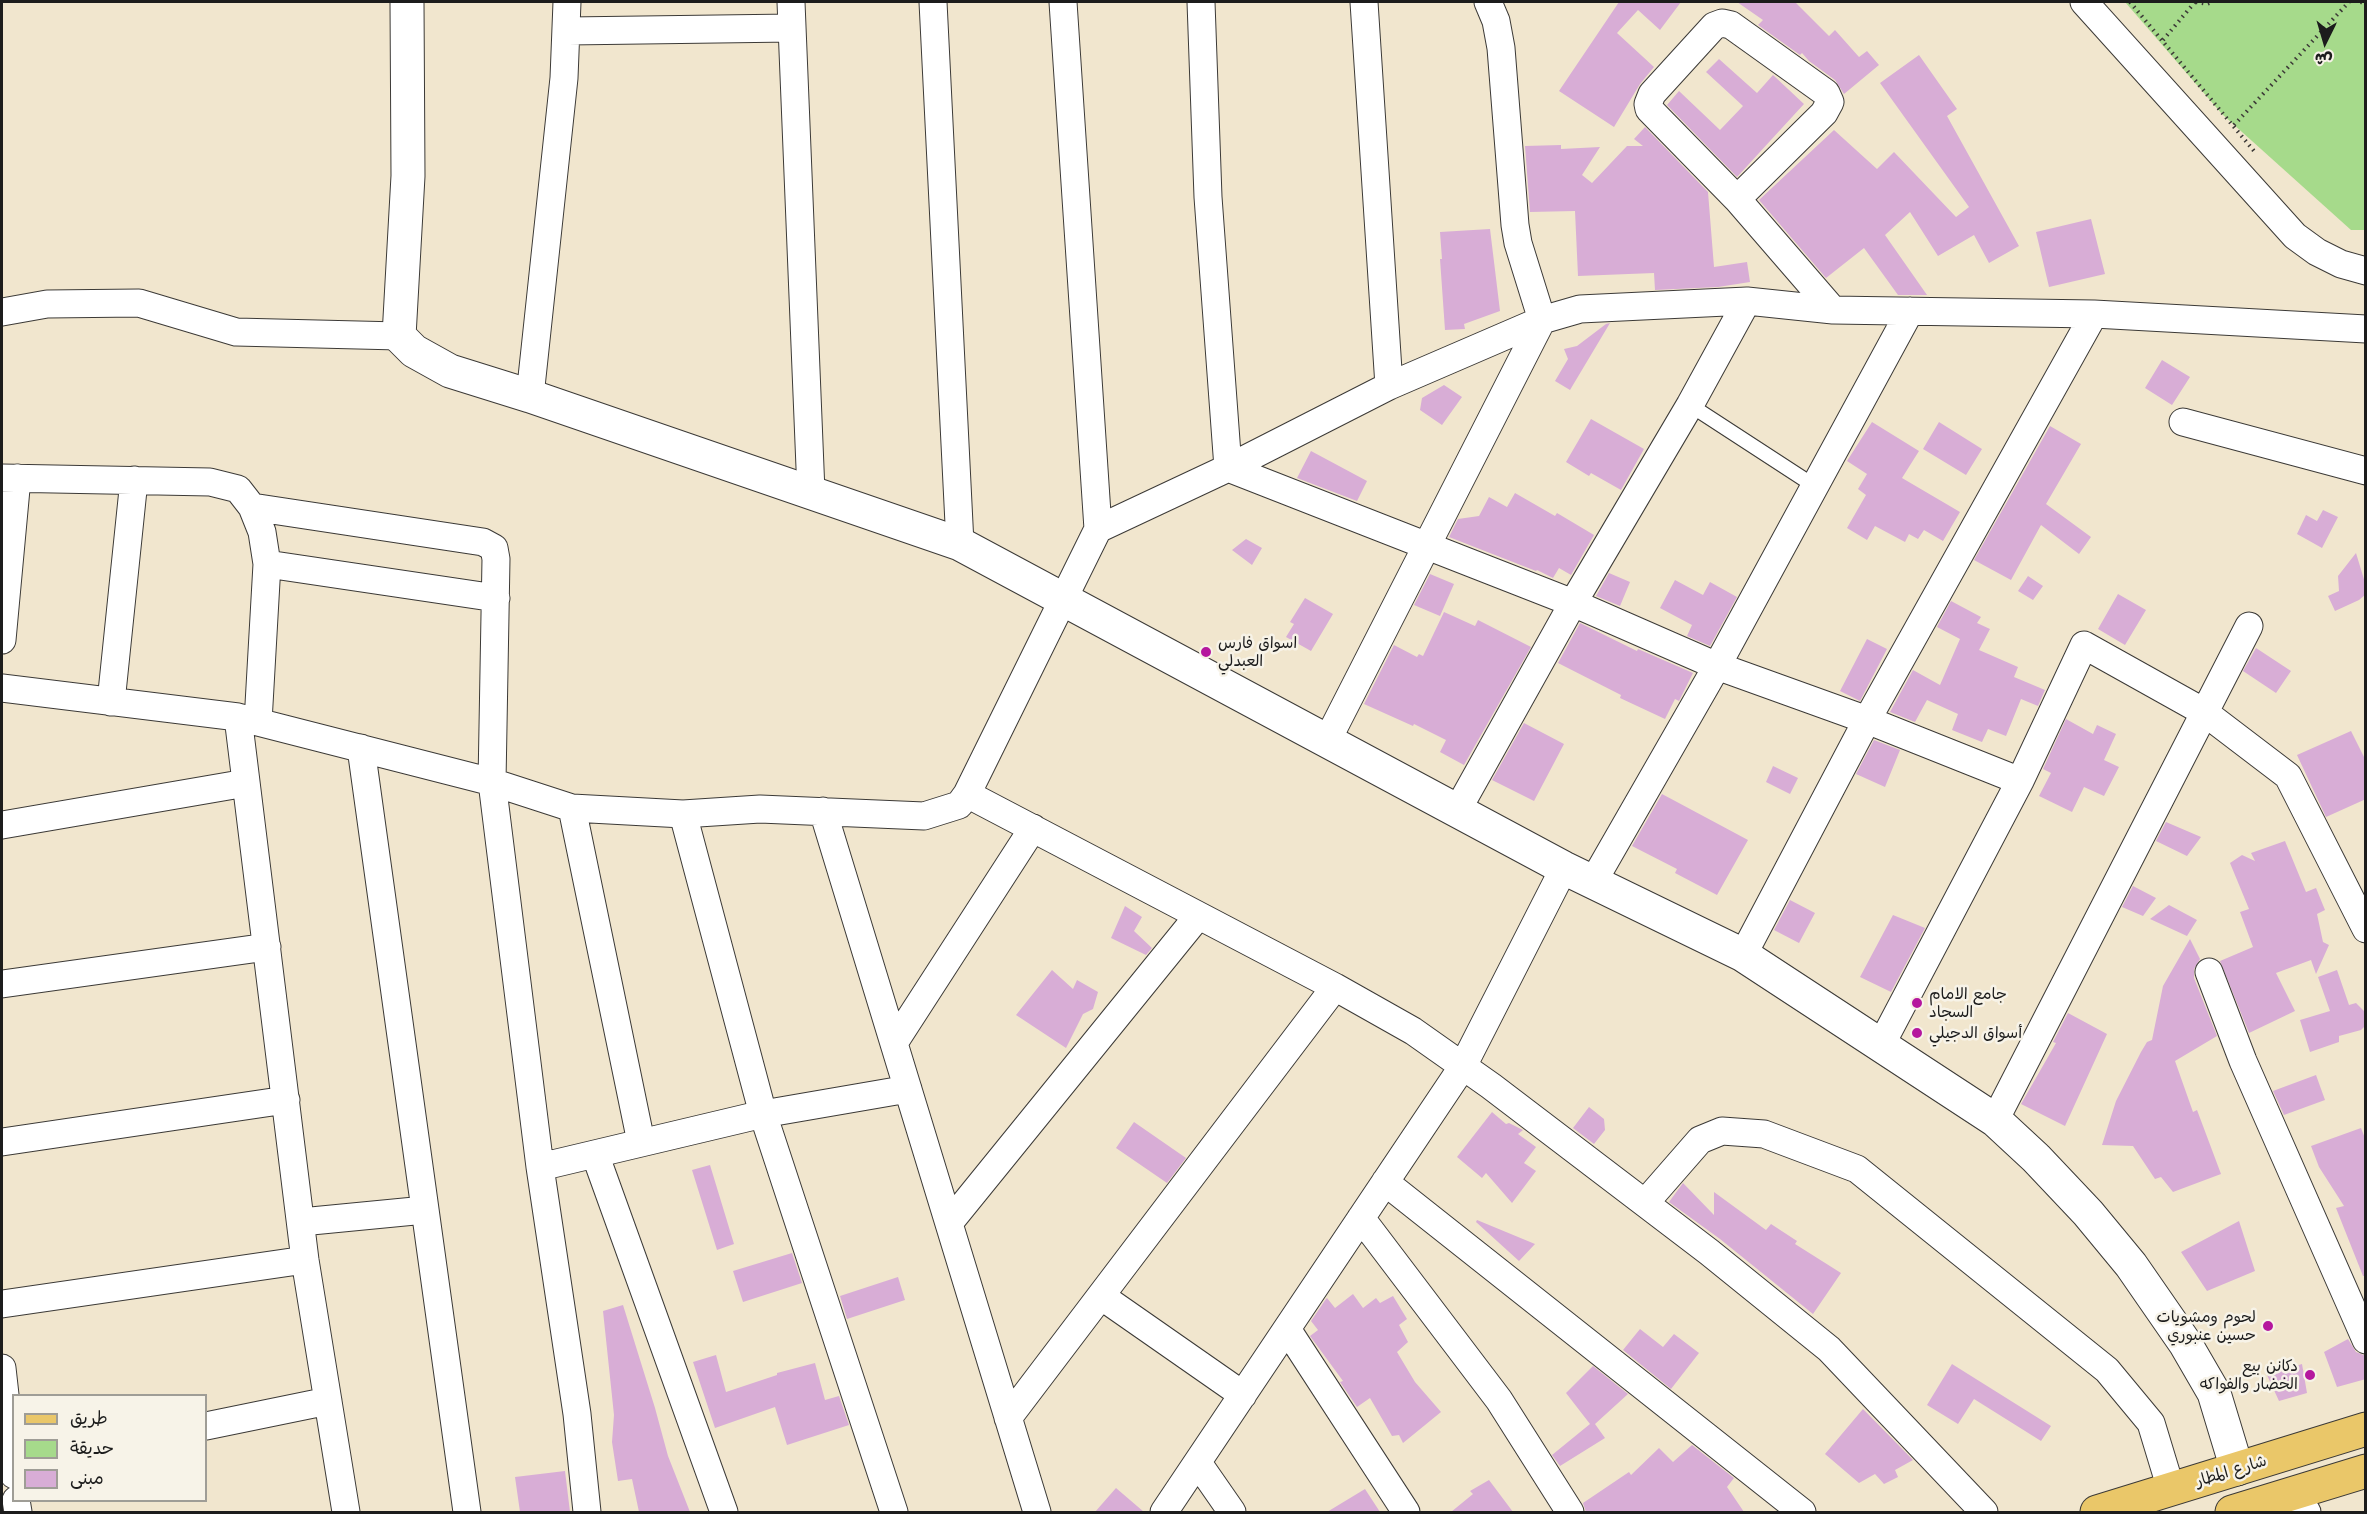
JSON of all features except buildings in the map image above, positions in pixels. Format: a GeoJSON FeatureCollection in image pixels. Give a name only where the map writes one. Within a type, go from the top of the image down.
{"type":"FeatureCollection","features":[{"type":"Feature","properties":{"kind":"main road","name":"شارع المطار"},"geometry":{"type":"LineString","coordinates":[[2097,1512],[2366,1429]]}},
{"type":"Feature","properties":{"kind":"main road"},"geometry":{"type":"LineString","coordinates":[[2232,1512],[2301,1503],[2366,1471]]}},
{"type":"Feature","properties":{"kind":"street"},"geometry":{"type":"LineString","coordinates":[[399,336],[408,177],[407,2]]}},
{"type":"Feature","properties":{"kind":"street"},"geometry":{"type":"LineString","coordinates":[[530,396],[556,162],[568,31],[567,2]]}},
{"type":"Feature","properties":{"kind":"street"},"geometry":{"type":"LineString","coordinates":[[933,2],[960,544]]}},
{"type":"Feature","properties":{"kind":"street"},"geometry":{"type":"LineString","coordinates":[[2,688],[248,720],[492,782],[572,808],[683,814],[760,809],[924,816],[959,805],[967,794],[1098,529],[1063,2]]}},
{"type":"Feature","properties":{"kind":"street"},"geometry":{"type":"LineString","coordinates":[[1201,2],[1208,197],[1228,438],[1228,468]]}},
{"type":"Feature","properties":{"kind":"street"},"geometry":{"type":"LineString","coordinates":[[1364,2],[1389,386]]}},
{"type":"Feature","properties":{"kind":"street"},"geometry":{"type":"LineString","coordinates":[[2084,2],[2295,236],[2317,252],[2342,264],[2366,271]]}},
{"type":"Feature","properties":{"kind":"street"},"geometry":{"type":"LineString","coordinates":[[1328,739],[1542,320],[1518,243],[1501,48],[1486,4]]}},
{"type":"Feature","properties":{"kind":"street"},"geometry":{"type":"LineString","coordinates":[[568,31],[791,15],[811,492]]}},
{"type":"Feature","properties":{"kind":"street"},"geometry":{"type":"LineString","coordinates":[[1737,198],[1824,113],[1830,102],[1826,93],[1731,25],[1722,23],[1714,26],[1660,85],[1652,94],[1648,104],[1652,112],[1737,198],[1833,310]]}},
{"type":"Feature","properties":{"kind":"street"},"geometry":{"type":"LineString","coordinates":[[1098,529],[1228,468],[1389,386],[1542,320],[1580,309],[1747,301],[1833,310],[2094,314],[2366,329]]}},
{"type":"Feature","properties":{"kind":"street"},"geometry":{"type":"LineString","coordinates":[[1458,809],[1573,603],[1690,405],[1747,301]]}},
{"type":"Feature","properties":{"kind":"street"},"geometry":{"type":"LineString","coordinates":[[2,312],[47,304],[139,303],[236,332],[399,336],[414,351],[450,371],[530,396],[960,544],[1328,739],[1564,868],[1743,955],[1995,1120],[2036,1158],[2088,1213],[2131,1265],[2185,1343],[2214,1393],[2237,1469]]}},
{"type":"Feature","properties":{"kind":"street"},"geometry":{"type":"LineString","coordinates":[[1593,882],[1717,666],[1910,311]]}},
{"type":"Feature","properties":{"kind":"street"},"geometry":{"type":"LineString","coordinates":[[1743,955],[1867,720],[2094,314]]}},
{"type":"Feature","properties":{"kind":"street"},"geometry":{"type":"LineString","coordinates":[[2182,422],[2366,471]]}},
{"type":"Feature","properties":{"kind":"street"},"geometry":{"type":"LineString","coordinates":[[1228,468],[1573,603],[1717,666],[1867,720],[2020,781]]}},
{"type":"Feature","properties":{"kind":"street"},"geometry":{"type":"LineString","coordinates":[[2,640],[9,478],[210,482],[238,489],[252,507],[262,532],[267,564],[248,720],[246,783],[305,1260],[328,1401],[339,1510]]}},
{"type":"Feature","properties":{"kind":"street"},"geometry":{"type":"LineString","coordinates":[[111,702],[134,480]]}},
{"type":"Feature","properties":{"kind":"street"},"geometry":{"type":"LineString","coordinates":[[252,507],[483,542],[494,548],[496,598],[492,782],[540,1167],[577,1414],[587,1512]]}},
{"type":"Feature","properties":{"kind":"street"},"geometry":{"type":"LineString","coordinates":[[267,564],[496,598]]}},
{"type":"Feature","properties":{"kind":"street"},"geometry":{"type":"LineString","coordinates":[[1995,1120],[2248,626]]}},
{"type":"Feature","properties":{"kind":"street"},"geometry":{"type":"LineString","coordinates":[[1881,1045],[2020,781],[2084,645],[2204,712],[2288,776],[2366,929]]}},
{"type":"Feature","properties":{"kind":"street"},"geometry":{"type":"LineString","coordinates":[[361,748],[467,1512]]}},
{"type":"Feature","properties":{"kind":"street"},"geometry":{"type":"LineString","coordinates":[[2,825],[246,783]]}},
{"type":"Feature","properties":{"kind":"street"},"geometry":{"type":"LineString","coordinates":[[967,794],[1335,987],[1413,1031],[1463,1066],[1645,1203],[1829,1349],[1984,1512]]}},
{"type":"Feature","properties":{"kind":"street"},"geometry":{"type":"LineString","coordinates":[[572,808],[640,1142]]}},
{"type":"Feature","properties":{"kind":"street"},"geometry":{"type":"LineString","coordinates":[[823,811],[1037,1512]]}},
{"type":"Feature","properties":{"kind":"street"},"geometry":{"type":"LineString","coordinates":[[683,814],[763,1114],[894,1512]]}},
{"type":"Feature","properties":{"kind":"street"},"geometry":{"type":"LineString","coordinates":[[894,1043],[1033,828]]}},
{"type":"Feature","properties":{"kind":"street"},"geometry":{"type":"LineString","coordinates":[[1164,1512],[1463,1066],[1564,868]]}},
{"type":"Feature","properties":{"kind":"street"},"geometry":{"type":"LineString","coordinates":[[949,1223],[1198,916]]}},
{"type":"Feature","properties":{"kind":"street"},"geometry":{"type":"LineString","coordinates":[[2,984],[267,947]]}},
{"type":"Feature","properties":{"kind":"street"},"geometry":{"type":"LineString","coordinates":[[2209,972],[2243,1061],[2366,1340]]}},
{"type":"Feature","properties":{"kind":"street"},"geometry":{"type":"LineString","coordinates":[[1008,1418],[1335,987]]}},
{"type":"Feature","properties":{"kind":"street"},"geometry":{"type":"LineString","coordinates":[[540,1167],[763,1114],[908,1089]]}},
{"type":"Feature","properties":{"kind":"street"},"geometry":{"type":"LineString","coordinates":[[2,1142],[286,1100]]}},
{"type":"Feature","properties":{"kind":"street"},"geometry":{"type":"LineString","coordinates":[[1645,1203],[1700,1140],[1722,1131],[1764,1134],[1857,1169],[2107,1370],[2151,1423],[2170,1489]]}},
{"type":"Feature","properties":{"kind":"street"},"geometry":{"type":"LineString","coordinates":[[595,1154],[724,1512]]}},
{"type":"Feature","properties":{"kind":"street"},"geometry":{"type":"LineString","coordinates":[[1385,1182],[1802,1512]]}},
{"type":"Feature","properties":{"kind":"street"},"geometry":{"type":"LineString","coordinates":[[301,1222],[425,1210]]}},
{"type":"Feature","properties":{"kind":"street"},"geometry":{"type":"LineString","coordinates":[[1361,1218],[1499,1400],[1570,1512]]}},
{"type":"Feature","properties":{"kind":"street"},"geometry":{"type":"LineString","coordinates":[[2,1304],[305,1260]]}},
{"type":"Feature","properties":{"kind":"street"},"geometry":{"type":"LineString","coordinates":[[1101,1296],[1243,1395]]}},
{"type":"Feature","properties":{"kind":"street"},"geometry":{"type":"LineString","coordinates":[[1287,1329],[1406,1512]]}},
{"type":"Feature","properties":{"kind":"street"},"geometry":{"type":"LineString","coordinates":[[2,1368],[10,1468]]}},
{"type":"Feature","properties":{"kind":"street"},"geometry":{"type":"LineString","coordinates":[[207,1426],[328,1401]]}},
{"type":"Feature","properties":{"kind":"street"},"geometry":{"type":"LineString","coordinates":[[1198,1462],[1232,1512]]}},
{"type":"Feature","properties":{"kind":"lane"},"geometry":{"type":"LineString","coordinates":[[1690,405],[1816,487]]}},
{"type":"Feature","properties":{"kind":"path"},"geometry":{"type":"LineString","coordinates":[[2130,2],[2255,153]]}},
{"type":"Feature","properties":{"kind":"path"},"geometry":{"type":"LineString","coordinates":[[2163,40],[2195,2],[2207,4],[2212,2]]}},
{"type":"Feature","properties":{"kind":"path"},"geometry":{"type":"LineString","coordinates":[[2234,125],[2349,2]]}},
{"type":"Feature","properties":{"kind":"path"},"geometry":{"type":"LineString","coordinates":[[2361,2],[2366,5]]}},
{"type":"Feature","properties":{"kind":"green space"},"geometry":{"type":"Polygon","coordinates":[[[2125,2],[2365,2],[2365,230],[2351,230],[2222,114],[2125,2]]]}},
{"type":"Feature","properties":{"kind":"place","name":"اسواق فارس العبدلي"},"geometry":{"type":"Point","coordinates":[1206,652]}},
{"type":"Feature","properties":{"kind":"place","name":"جامع الامام السجاد"},"geometry":{"type":"Point","coordinates":[1917,1003]}},
{"type":"Feature","properties":{"kind":"place","name":"أسواق الدجيلي"},"geometry":{"type":"Point","coordinates":[1917,1033]}},
{"type":"Feature","properties":{"kind":"place","name":"لحوم ومشويات حسين عنبوري"},"geometry":{"type":"Point","coordinates":[2268,1326]}},
{"type":"Feature","properties":{"kind":"place","name":"دكانن بيع الخضار والفواكه"},"geometry":{"type":"Point","coordinates":[2310,1375]}}]}
